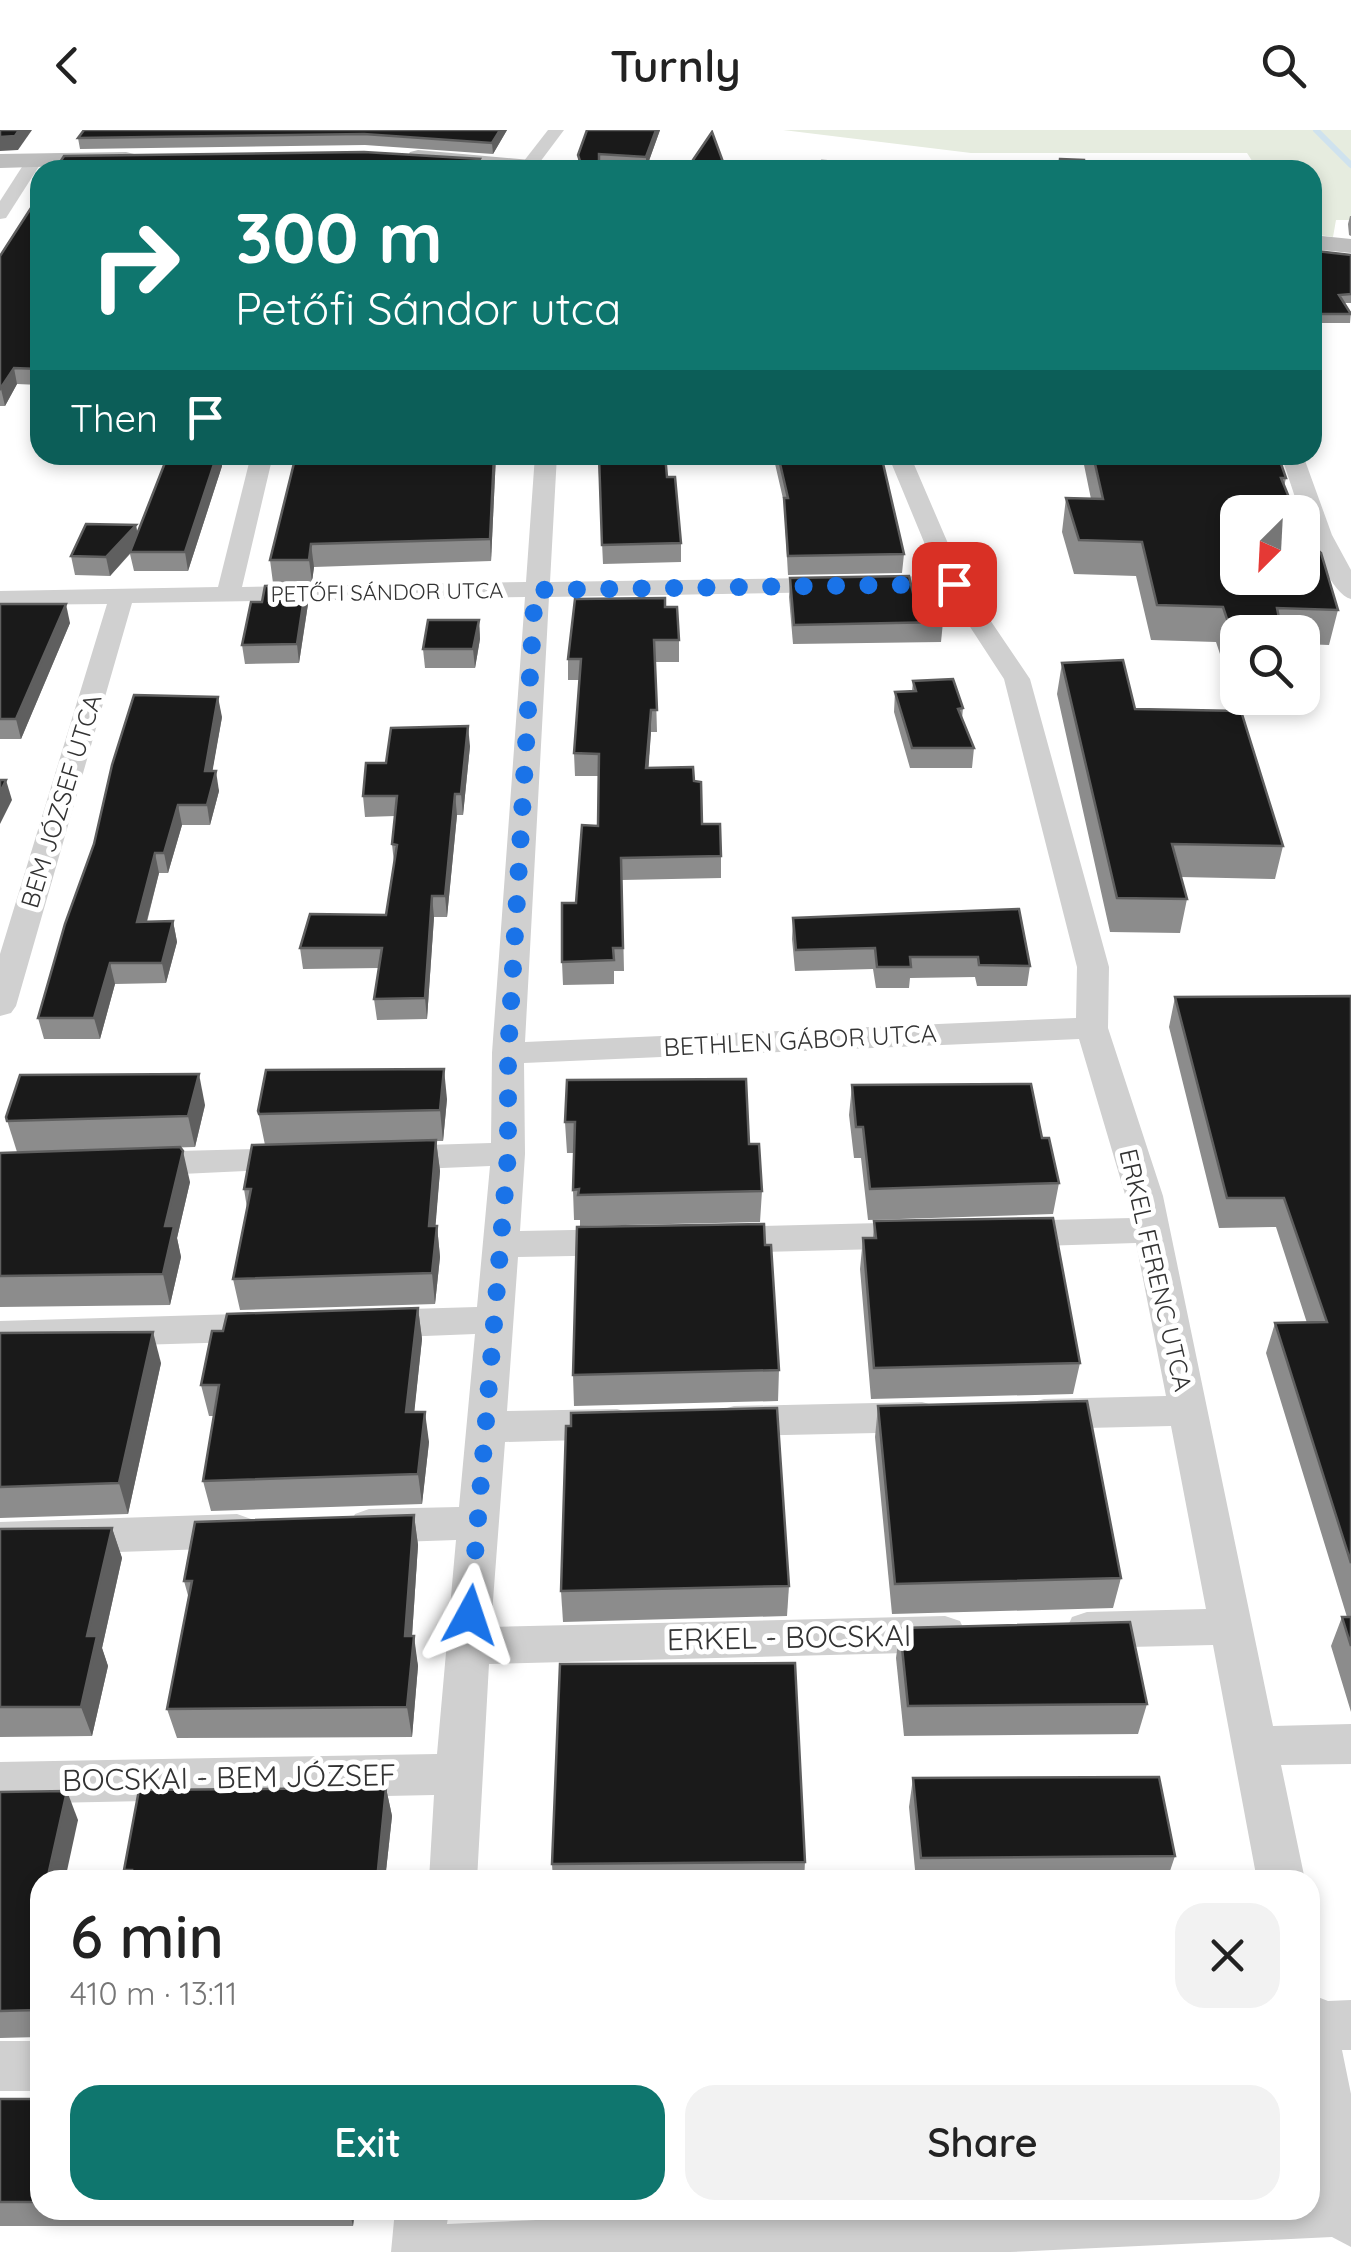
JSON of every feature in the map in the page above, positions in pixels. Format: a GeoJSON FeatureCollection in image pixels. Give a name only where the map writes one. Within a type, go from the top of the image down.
{"type":"FeatureCollection","features":[{"type":"Feature","properties":{"kind":"main road"},"geometry":{"type":"LineString","coordinates":[[400,157],[443,160]]}},
{"type":"Feature","properties":{"kind":"main road"},"geometry":{"type":"LineString","coordinates":[[35,160],[151,158]]}},
{"type":"Feature","properties":{"kind":"main road"},"geometry":{"type":"LineString","coordinates":[[0,161],[30,160]]}},
{"type":"Feature","properties":{"kind":"main road"},"geometry":{"type":"LineString","coordinates":[[1322,243],[1351,246]]}},
{"type":"Feature","properties":{"kind":"street"},"geometry":{"type":"LineString","coordinates":[[533,160],[556,130]]}},
{"type":"Feature","properties":{"kind":"street"},"geometry":{"type":"LineString","coordinates":[[0,214],[30,168]]}},
{"type":"Feature","properties":{"kind":"street"},"geometry":{"type":"LineString","coordinates":[[228,594],[260,465]]}},
{"type":"Feature","properties":{"kind":"street"},"geometry":{"type":"LineString","coordinates":[[453,1870],[508,1154],[508,1054],[545,465]]}},
{"type":"Feature","properties":{"kind":"street","name":"ERKEL FERENC UTCA"},"geometry":{"type":"LineString","coordinates":[[904,465],[954,584],[1017,679],[1093,967],[1092,1028],[1152,1230],[1279,1870]]}},
{"type":"Feature","properties":{"kind":"street"},"geometry":{"type":"LineString","coordinates":[[1296,465],[1320,535],[1351,592]]}},
{"type":"Feature","properties":{"kind":"street","name":"PETŐFI SÁNDOR UTCA"},"geometry":{"type":"LineString","coordinates":[[0,598],[954,584]]}},
{"type":"Feature","properties":{"kind":"street","name":"BEM JÓZSEF UTCA"},"geometry":{"type":"LineString","coordinates":[[0,1006],[122,596]]}},
{"type":"Feature","properties":{"kind":"street","name":"BETHLEN GÁBOR UTCA"},"geometry":{"type":"LineString","coordinates":[[508,1054],[1092,1028]]}},
{"type":"Feature","properties":{"kind":"street"},"geometry":{"type":"LineString","coordinates":[[361,1158],[508,1154]]}},
{"type":"Feature","properties":{"kind":"street"},"geometry":{"type":"LineString","coordinates":[[103,1166],[322,1160]]}},
{"type":"Feature","properties":{"kind":"street"},"geometry":{"type":"LineString","coordinates":[[500,1244],[1152,1230]]}},
{"type":"Feature","properties":{"kind":"street"},"geometry":{"type":"LineString","coordinates":[[336,1325],[494,1320]]}},
{"type":"Feature","properties":{"kind":"street"},"geometry":{"type":"LineString","coordinates":[[0,1335],[297,1326]]}},
{"type":"Feature","properties":{"kind":"street"},"geometry":{"type":"LineString","coordinates":[[1002,1415],[1188,1411]]}},
{"type":"Feature","properties":{"kind":"street"},"geometry":{"type":"LineString","coordinates":[[692,1422],[963,1416]]}},
{"type":"Feature","properties":{"kind":"street"},"geometry":{"type":"LineString","coordinates":[[486,1427],[652,1423]]}},
{"type":"Feature","properties":{"kind":"street"},"geometry":{"type":"LineString","coordinates":[[332,1528],[478,1522]]}},
{"type":"Feature","properties":{"kind":"street"},"geometry":{"type":"LineString","coordinates":[[0,1539],[273,1530]]}},
{"type":"Feature","properties":{"kind":"street"},"geometry":{"type":"LineString","coordinates":[[1056,1631],[1231,1626]]}},
{"type":"Feature","properties":{"kind":"street","name":"ERKEL - BOCSKAI"},"geometry":{"type":"LineString","coordinates":[[468,1646],[976,1633]]}},
{"type":"Feature","properties":{"kind":"street"},"geometry":{"type":"LineString","coordinates":[[1254,1746],[1351,1744]]}},
{"type":"Feature","properties":{"kind":"street","name":"BOCSKAI - BEM JÓZSEF"},"geometry":{"type":"LineString","coordinates":[[0,1783],[458,1774]]}},
{"type":"Feature","properties":{"kind":"street"},"geometry":{"type":"LineString","coordinates":[[1320,2216],[1350,2215],[1324,2023]]}},
{"type":"Feature","properties":{"kind":"street"},"geometry":{"type":"LineString","coordinates":[[0,2066],[30,2066]]}},
{"type":"Feature","properties":{"kind":"street"},"geometry":{"type":"LineString","coordinates":[[422,2220],[420,2252],[1224,2220]]}},
{"type":"Feature","properties":{"kind":"shaded area"},"geometry":{"type":"Polygon","coordinates":[[[783,130],[1351,130],[1351,220],[1336,220],[1333,237],[1322,235],[1322,160],[1252,160],[1247,153],[971,153],[783,130]]]}},
{"type":"Feature","properties":{"kind":"building"},"geometry":{"type":"Polygon","coordinates":[[[0,130],[19,130],[15,136],[0,137],[0,130]]]}},
{"type":"Feature","properties":{"kind":"building"},"geometry":{"type":"Polygon","coordinates":[[[84,130],[500,130],[492,143],[364,134],[78,138],[84,130]]]}},
{"type":"Feature","properties":{"kind":"building"},"geometry":{"type":"Polygon","coordinates":[[[587,130],[656,130],[646,157],[599,154],[599,160],[580,160],[587,130]]]}},
{"type":"Feature","properties":{"kind":"building"},"geometry":{"type":"Polygon","coordinates":[[[712,132],[722,160],[693,160],[712,132]]]}},
{"type":"Feature","properties":{"kind":"building"},"geometry":{"type":"Polygon","coordinates":[[[364,152],[480,159],[61,160],[64,156],[364,152]]]}},
{"type":"Feature","properties":{"kind":"building"},"geometry":{"type":"Polygon","coordinates":[[[30,210],[30,369],[14,368],[0,389],[0,256],[30,210]]]}},
{"type":"Feature","properties":{"kind":"building"},"geometry":{"type":"Polygon","coordinates":[[[1322,252],[1351,255],[1351,294],[1339,295],[1351,314],[1322,314],[1322,252]]]}},
{"type":"Feature","properties":{"kind":"building"},"geometry":{"type":"Polygon","coordinates":[[[164,465],[214,465],[185,552],[130,552],[164,465]]]}},
{"type":"Feature","properties":{"kind":"building"},"geometry":{"type":"Polygon","coordinates":[[[294,465],[494,465],[490,539],[311,544],[309,560],[270,560],[294,465]]]}},
{"type":"Feature","properties":{"kind":"building"},"geometry":{"type":"Polygon","coordinates":[[[599,465],[666,465],[667,477],[675,477],[681,543],[602,545],[599,465]]]}},
{"type":"Feature","properties":{"kind":"building"},"geometry":{"type":"Polygon","coordinates":[[[780,465],[883,465],[904,554],[788,556],[784,498],[788,498],[780,465]]]}},
{"type":"Feature","properties":{"kind":"building"},"geometry":{"type":"Polygon","coordinates":[[[1095,465],[1281,465],[1286,478],[1281,478],[1288,495],[1220,495],[1220,595],[1320,595],[1320,552],[1338,610],[1277,608],[1278,615],[1226,615],[1223,607],[1157,605],[1142,542],[1079,540],[1066,498],[1103,499],[1095,465]]]}},
{"type":"Feature","properties":{"kind":"building"},"geometry":{"type":"Polygon","coordinates":[[[86,524],[136,525],[106,557],[71,556],[86,524]]]}},
{"type":"Feature","properties":{"kind":"building"},"geometry":{"type":"Polygon","coordinates":[[[909,576],[913,593],[934,592],[943,622],[794,625],[790,578],[909,576]]]}},
{"type":"Feature","properties":{"kind":"building"},"geometry":{"type":"Polygon","coordinates":[[[306,585],[297,644],[242,645],[251,602],[262,602],[265,586],[306,585]]]}},
{"type":"Feature","properties":{"kind":"building"},"geometry":{"type":"Polygon","coordinates":[[[665,598],[665,607],[677,607],[679,640],[654,640],[657,710],[651,710],[646,768],[693,767],[694,781],[701,782],[702,824],[720,824],[721,856],[621,858],[623,948],[613,948],[614,960],[562,962],[562,903],[576,903],[582,825],[598,826],[599,754],[574,753],[581,659],[568,659],[575,599],[665,598]]]}},
{"type":"Feature","properties":{"kind":"building"},"geometry":{"type":"Polygon","coordinates":[[[0,604],[66,604],[16,719],[0,719],[0,604]]]}},
{"type":"Feature","properties":{"kind":"building"},"geometry":{"type":"Polygon","coordinates":[[[428,620],[479,620],[473,649],[423,649],[428,620]]]}},
{"type":"Feature","properties":{"kind":"building"},"geometry":{"type":"Polygon","coordinates":[[[1123,660],[1135,709],[1220,711],[1220,715],[1242,715],[1283,846],[1172,844],[1187,899],[1117,898],[1062,663],[1123,660]]]}},
{"type":"Feature","properties":{"kind":"building"},"geometry":{"type":"Polygon","coordinates":[[[953,679],[963,708],[958,709],[974,748],[912,748],[895,692],[916,691],[913,681],[953,679]]]}},
{"type":"Feature","properties":{"kind":"building"},"geometry":{"type":"Polygon","coordinates":[[[134,695],[218,697],[205,771],[216,771],[207,805],[178,805],[164,853],[155,853],[137,922],[173,921],[162,963],[110,963],[94,1018],[38,1018],[65,924],[94,844],[112,765],[134,695]]]}},
{"type":"Feature","properties":{"kind":"building"},"geometry":{"type":"Polygon","coordinates":[[[468,726],[461,794],[455,794],[445,896],[432,896],[425,998],[374,999],[382,948],[300,948],[310,914],[386,915],[397,845],[392,844],[397,796],[363,796],[366,763],[386,763],[391,728],[468,726]]]}},
{"type":"Feature","properties":{"kind":"building"},"geometry":{"type":"Polygon","coordinates":[[[1019,909],[1030,966],[979,965],[978,957],[910,957],[911,967],[877,967],[875,948],[796,950],[793,918],[1019,909]]]}},
{"type":"Feature","properties":{"kind":"building"},"geometry":{"type":"Polygon","coordinates":[[[1351,996],[1351,1563],[1275,1323],[1327,1322],[1284,1198],[1227,1198],[1175,997],[1351,996]]]}},
{"type":"Feature","properties":{"kind":"building"},"geometry":{"type":"Polygon","coordinates":[[[444,1069],[440,1110],[259,1114],[258,1111],[266,1070],[444,1069]]]}},
{"type":"Feature","properties":{"kind":"building"},"geometry":{"type":"Polygon","coordinates":[[[199,1074],[188,1116],[7,1121],[6,1117],[20,1075],[199,1074]]]}},
{"type":"Feature","properties":{"kind":"building"},"geometry":{"type":"Polygon","coordinates":[[[746,1079],[749,1144],[759,1144],[762,1191],[578,1195],[579,1189],[573,1190],[575,1122],[565,1122],[567,1080],[746,1079]]]}},
{"type":"Feature","properties":{"kind":"building"},"geometry":{"type":"Polygon","coordinates":[[[1031,1084],[1042,1138],[1049,1138],[1059,1183],[870,1189],[863,1127],[856,1127],[852,1085],[1031,1084]]]}},
{"type":"Feature","properties":{"kind":"building"},"geometry":{"type":"Polygon","coordinates":[[[436,1140],[429,1226],[437,1226],[432,1273],[233,1279],[251,1189],[244,1189],[252,1145],[436,1140]]]}},
{"type":"Feature","properties":{"kind":"building"},"geometry":{"type":"Polygon","coordinates":[[[180,1147],[183,1151],[165,1226],[174,1226],[163,1274],[0,1276],[0,1153],[180,1147]]]}},
{"type":"Feature","properties":{"kind":"building"},"geometry":{"type":"Polygon","coordinates":[[[1053,1218],[1080,1363],[874,1368],[863,1238],[876,1238],[874,1221],[1053,1218]]]}},
{"type":"Feature","properties":{"kind":"building"},"geometry":{"type":"Polygon","coordinates":[[[764,1224],[765,1245],[771,1245],[779,1370],[573,1375],[577,1227],[764,1224]]]}},
{"type":"Feature","properties":{"kind":"building"},"geometry":{"type":"Polygon","coordinates":[[[418,1308],[406,1412],[425,1412],[418,1474],[203,1481],[219,1385],[201,1385],[212,1331],[223,1331],[227,1314],[418,1308]]]}},
{"type":"Feature","properties":{"kind":"building"},"geometry":{"type":"Polygon","coordinates":[[[153,1332],[119,1483],[0,1487],[0,1333],[153,1332]]]}},
{"type":"Feature","properties":{"kind":"building"},"geometry":{"type":"Polygon","coordinates":[[[1087,1401],[1121,1578],[895,1584],[878,1406],[1087,1401]]]}},
{"type":"Feature","properties":{"kind":"building"},"geometry":{"type":"Polygon","coordinates":[[[777,1408],[789,1586],[561,1591],[566,1426],[571,1426],[571,1413],[777,1408]]]}},
{"type":"Feature","properties":{"kind":"building"},"geometry":{"type":"Polygon","coordinates":[[[414,1515],[405,1636],[414,1636],[407,1707],[167,1709],[192,1581],[184,1581],[195,1522],[414,1515]]]}},
{"type":"Feature","properties":{"kind":"building"},"geometry":{"type":"Polygon","coordinates":[[[112,1528],[87,1636],[97,1636],[81,1707],[0,1707],[0,1529],[112,1528]]]}},
{"type":"Feature","properties":{"kind":"building"},"geometry":{"type":"Polygon","coordinates":[[[1342,1617],[1351,1617],[1351,1646],[1342,1617]]]}},
{"type":"Feature","properties":{"kind":"building"},"geometry":{"type":"Polygon","coordinates":[[[1130,1622],[1147,1704],[908,1706],[900,1628],[1130,1622]]]}},
{"type":"Feature","properties":{"kind":"building"},"geometry":{"type":"Polygon","coordinates":[[[795,1663],[805,1862],[552,1864],[560,1664],[795,1663]]]}},
{"type":"Feature","properties":{"kind":"building"},"geometry":{"type":"Polygon","coordinates":[[[1159,1777],[1175,1856],[921,1858],[913,1778],[1159,1777]]]}},
{"type":"Feature","properties":{"kind":"building"},"geometry":{"type":"Polygon","coordinates":[[[386,1788],[378,1870],[124,1870],[139,1790],[386,1788]]]}},
{"type":"Feature","properties":{"kind":"building"},"geometry":{"type":"Polygon","coordinates":[[[67,1791],[49,1870],[30,1870],[30,2010],[0,2011],[0,1792],[67,1791]]]}},
{"type":"Feature","properties":{"kind":"building"},"geometry":{"type":"Polygon","coordinates":[[[0,2099],[30,2099],[30,2202],[0,2202],[0,2099]]]}},
{"type":"Feature","properties":{"kind":"waterway"},"geometry":{"type":"LineString","coordinates":[[1316,130],[1351,165]]}},
{"type":"Feature","properties":{"kind":"route"},"geometry":{"type":"LineString","coordinates":[[470,1615],[508,1154],[508,1054],[535,590],[954,584]]}}]}
